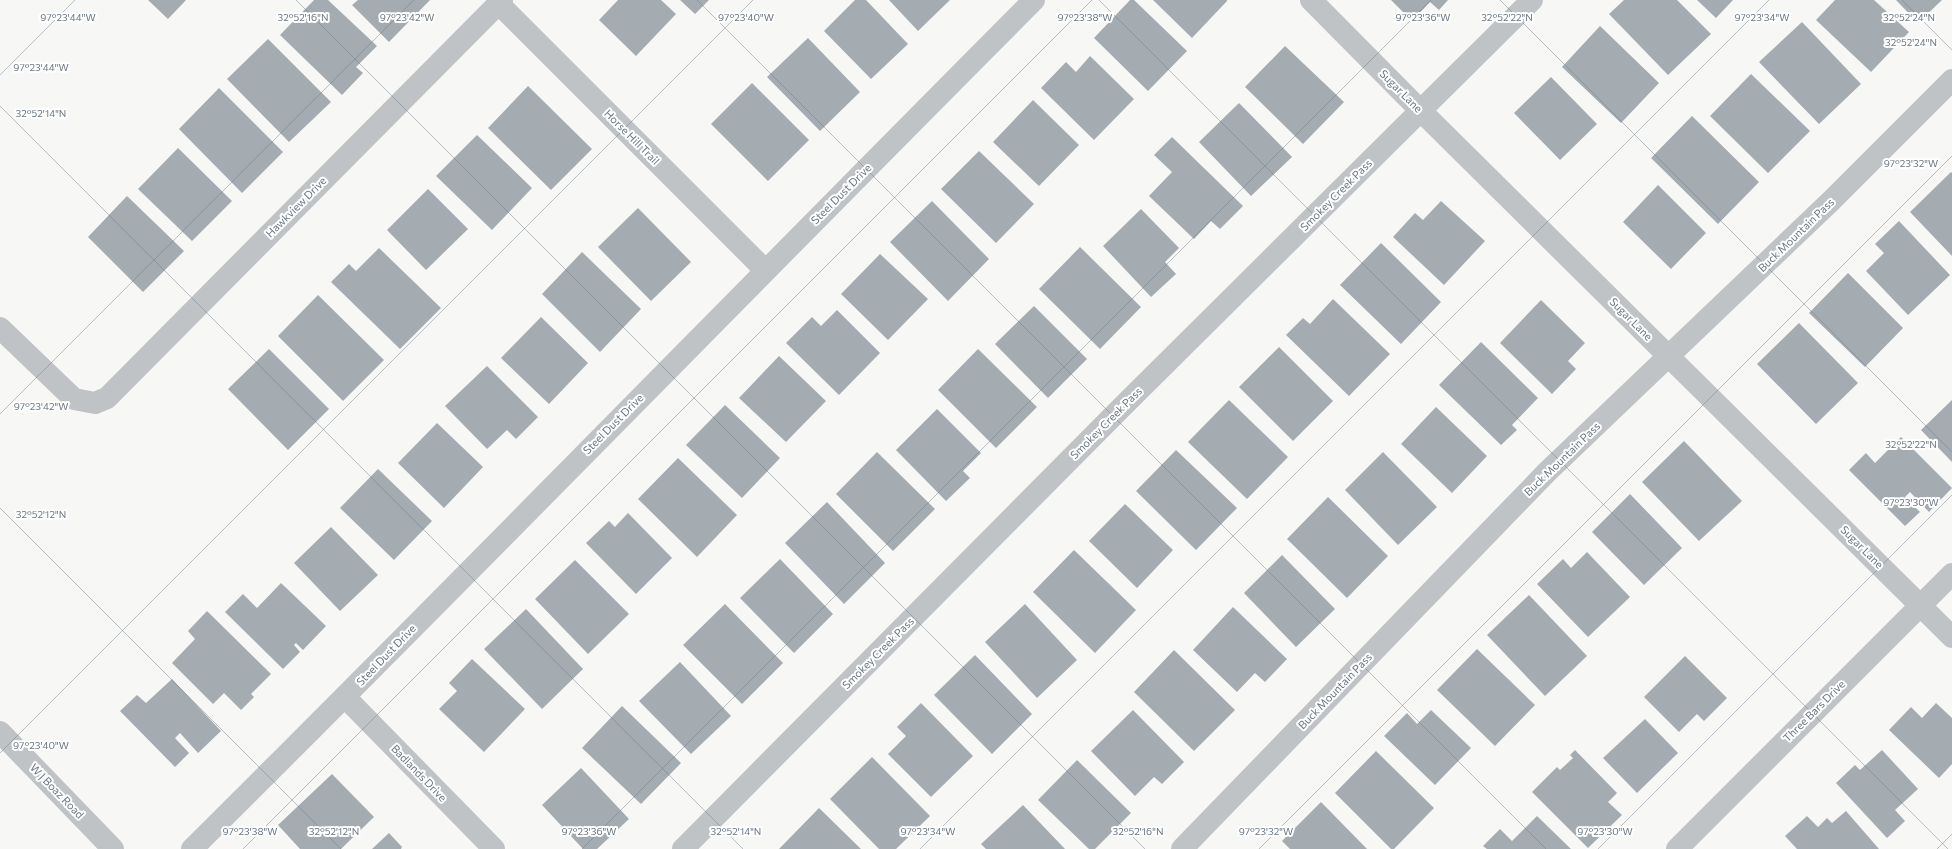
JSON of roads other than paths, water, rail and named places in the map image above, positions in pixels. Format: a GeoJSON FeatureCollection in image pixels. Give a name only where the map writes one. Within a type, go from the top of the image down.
{"type":"FeatureCollection","features":[{"type":"Feature","properties":{"kind":"street","name":"Steel Dust Drive"},"geometry":{"type":"LineString","coordinates":[[192,849],[345,697],[765,270],[1034,0]]}},
{"type":"Feature","properties":{"kind":"street","name":"Sugar Lane"},"geometry":{"type":"LineString","coordinates":[[1311,0],[1952,637]]}},
{"type":"Feature","properties":{"kind":"street","name":"Smokey Creek Pass"},"geometry":{"type":"LineString","coordinates":[[683,849],[1122,407],[1532,0]]}},
{"type":"Feature","properties":{"kind":"street","name":"Horse Hill Trail"},"geometry":{"type":"LineString","coordinates":[[500,2],[765,270]]}},
{"type":"Feature","properties":{"kind":"street","name":"Hawkview Drive"},"geometry":{"type":"LineString","coordinates":[[0,328],[64,392],[74,399],[84,403],[95,403],[107,398],[500,2]]}},
{"type":"Feature","properties":{"kind":"street","name":"Buck Mountain Pass"},"geometry":{"type":"LineString","coordinates":[[1182,849],[1547,472],[1832,200],[1952,80]]}},
{"type":"Feature","properties":{"kind":"street","name":"Three Bars Drive"},"geometry":{"type":"LineString","coordinates":[[1677,849],[1952,574]]}},
{"type":"Feature","properties":{"kind":"street","name":"Badlands Drive"},"geometry":{"type":"LineString","coordinates":[[345,697],[494,849]]}},
{"type":"Feature","properties":{"kind":"street","name":"W J Boaz Road"},"geometry":{"type":"LineString","coordinates":[[0,732],[113,849]]}}]}
